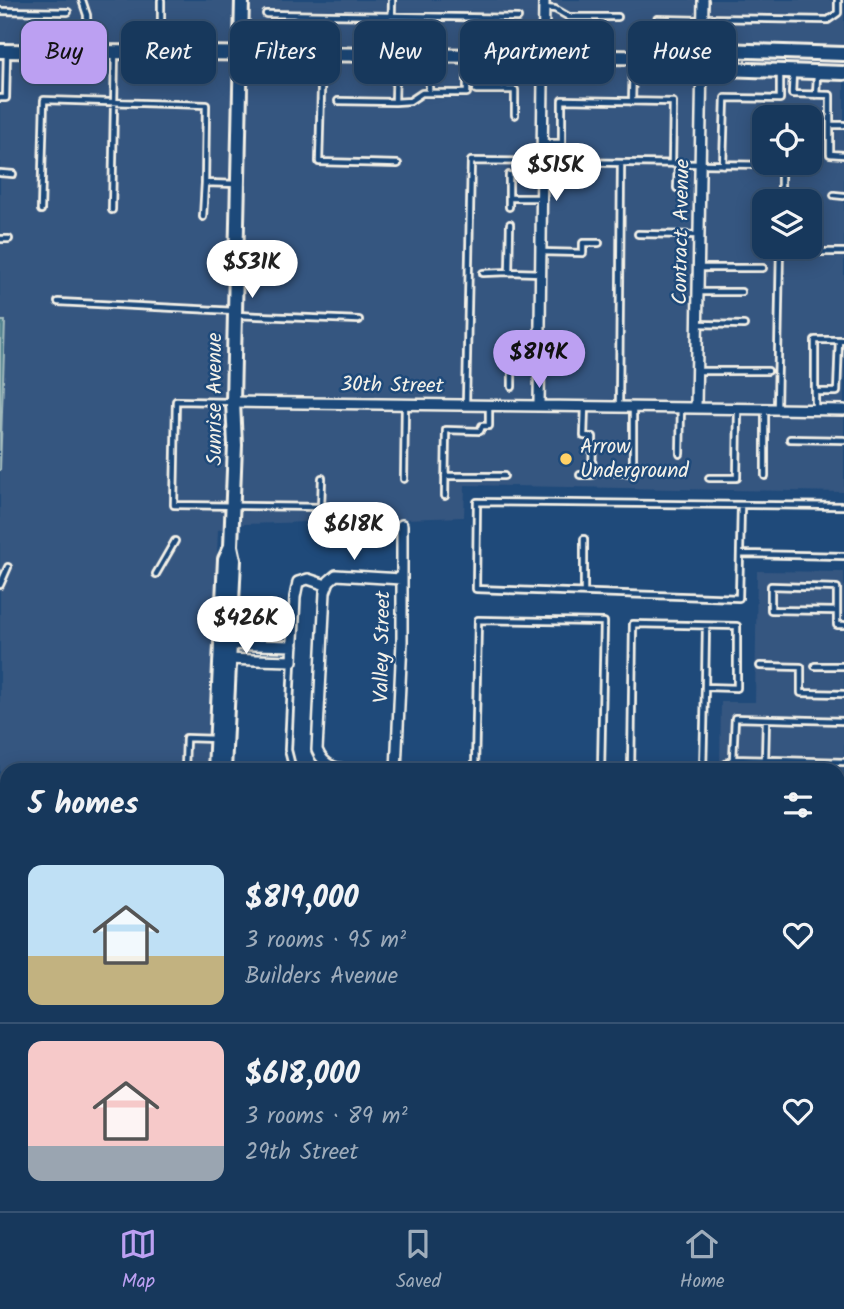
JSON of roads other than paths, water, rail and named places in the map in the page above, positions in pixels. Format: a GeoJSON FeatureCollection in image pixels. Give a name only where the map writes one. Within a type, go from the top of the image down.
{"type":"FeatureCollection","features":[{"type":"Feature","properties":{"kind":"street","name":"Sunrise Avenue"},"geometry":{"type":"LineString","coordinates":[[242,0],[242,21]]}},
{"type":"Feature","properties":{"kind":"street","name":"Contract Avenue"},"geometry":{"type":"LineString","coordinates":[[703,0],[703,19]]}},
{"type":"Feature","properties":{"kind":"street"},"geometry":{"type":"LineString","coordinates":[[736,50],[844,54]]}},
{"type":"Feature","properties":{"kind":"street"},"geometry":{"type":"LineString","coordinates":[[3,51],[21,51]]}},
{"type":"Feature","properties":{"kind":"street"},"geometry":{"type":"LineString","coordinates":[[107,52],[121,52]]}},
{"type":"Feature","properties":{"kind":"street"},"geometry":{"type":"LineString","coordinates":[[736,70],[844,73]]}},
{"type":"Feature","properties":{"kind":"street","name":"Sunrise Avenue"},"geometry":{"type":"LineString","coordinates":[[215,763],[234,559],[231,546],[233,402],[241,84]]}},
{"type":"Feature","properties":{"kind":"street"},"geometry":{"type":"LineString","coordinates":[[539,405],[543,84]]}},
{"type":"Feature","properties":{"kind":"street","name":"Contract Avenue"},"geometry":{"type":"LineString","coordinates":[[696,407],[702,84]]}},
{"type":"Feature","properties":{"kind":"street","name":"30th Street"},"geometry":{"type":"LineString","coordinates":[[233,402],[844,410]]}},
{"type":"Feature","properties":{"kind":"street","name":"Valley Street"},"geometry":{"type":"LineString","coordinates":[[396,763],[402,641],[402,525]]}},
{"type":"Feature","properties":{"kind":"street"},"geometry":{"type":"LineString","coordinates":[[324,763],[317,750],[326,586],[336,575],[401,579]]}},
{"type":"Feature","properties":{"kind":"street"},"geometry":{"type":"LineString","coordinates":[[225,660],[292,661],[298,582],[307,579],[326,586]]}},
{"type":"Feature","properties":{"kind":"street"},"geometry":{"type":"LineString","coordinates":[[226,644],[293,646]]}},
{"type":"Feature","properties":{"kind":"street","name":"Sunrise Avenue"},"geometry":{"type":"LineString","coordinates":[[224,763],[225,660]]}},
{"type":"Feature","properties":{"kind":"lane"},"geometry":{"type":"LineString","coordinates":[[82,0],[86,21]]}},
{"type":"Feature","properties":{"kind":"lane"},"geometry":{"type":"LineString","coordinates":[[161,0],[161,21]]}},
{"type":"Feature","properties":{"kind":"lane"},"geometry":{"type":"LineString","coordinates":[[392,0],[392,21]]}},
{"type":"Feature","properties":{"kind":"lane"},"geometry":{"type":"LineString","coordinates":[[657,19],[828,20],[838,13],[838,0]]}},
{"type":"Feature","properties":{"kind":"lane"},"geometry":{"type":"LineString","coordinates":[[544,4],[569,17],[618,17]]}},
{"type":"Feature","properties":{"kind":"lane"},"geometry":{"type":"LineString","coordinates":[[0,11],[68,12]]}},
{"type":"Feature","properties":{"kind":"lane"},"geometry":{"type":"LineString","coordinates":[[266,15],[517,18]]}},
{"type":"Feature","properties":{"kind":"lane"},"geometry":{"type":"LineString","coordinates":[[0,98],[6,98],[3,51]]}},
{"type":"Feature","properties":{"kind":"lane"},"geometry":{"type":"LineString","coordinates":[[112,210],[115,52]]}},
{"type":"Feature","properties":{"kind":"lane"},"geometry":{"type":"LineString","coordinates":[[786,72],[792,94],[830,95],[830,154],[844,155]]}},
{"type":"Feature","properties":{"kind":"lane"},"geometry":{"type":"LineString","coordinates":[[723,165],[725,98],[780,99],[786,72]]}},
{"type":"Feature","properties":{"kind":"lane"},"geometry":{"type":"LineString","coordinates":[[816,95],[817,72]]}},
{"type":"Feature","properties":{"kind":"lane"},"geometry":{"type":"LineString","coordinates":[[321,84],[319,162],[398,164]]}},
{"type":"Feature","properties":{"kind":"lane"},"geometry":{"type":"LineString","coordinates":[[395,84],[395,102]]}},
{"type":"Feature","properties":{"kind":"lane"},"geometry":{"type":"LineString","coordinates":[[429,84],[429,93]]}},
{"type":"Feature","properties":{"kind":"lane"},"geometry":{"type":"LineString","coordinates":[[338,101],[410,102],[422,93],[467,93],[467,84]]}},
{"type":"Feature","properties":{"kind":"lane"},"geometry":{"type":"LineString","coordinates":[[505,84],[505,90]]}},
{"type":"Feature","properties":{"kind":"lane"},"geometry":{"type":"LineString","coordinates":[[632,84],[632,102]]}},
{"type":"Feature","properties":{"kind":"lane"},"geometry":{"type":"LineString","coordinates":[[477,90],[515,90],[515,115]]}},
{"type":"Feature","properties":{"kind":"lane"},"geometry":{"type":"LineString","coordinates":[[41,210],[44,100],[206,105],[203,218]]}},
{"type":"Feature","properties":{"kind":"lane"},"geometry":{"type":"LineString","coordinates":[[542,143],[562,143],[562,100],[673,102],[677,188]]}},
{"type":"Feature","properties":{"kind":"lane"},"geometry":{"type":"LineString","coordinates":[[830,125],[844,125]]}},
{"type":"Feature","properties":{"kind":"lane"},"geometry":{"type":"LineString","coordinates":[[466,404],[471,161],[781,166],[781,189]]}},
{"type":"Feature","properties":{"kind":"lane"},"geometry":{"type":"LineString","coordinates":[[619,407],[621,164]]}},
{"type":"Feature","properties":{"kind":"lane"},"geometry":{"type":"LineString","coordinates":[[0,173],[13,174]]}},
{"type":"Feature","properties":{"kind":"lane"},"geometry":{"type":"LineString","coordinates":[[509,175],[509,207]]}},
{"type":"Feature","properties":{"kind":"lane"},"geometry":{"type":"LineString","coordinates":[[205,183],[239,184]]}},
{"type":"Feature","properties":{"kind":"lane"},"geometry":{"type":"LineString","coordinates":[[834,195],[844,196]]}},
{"type":"Feature","properties":{"kind":"lane"},"geometry":{"type":"LineString","coordinates":[[509,198],[541,198]]}},
{"type":"Feature","properties":{"kind":"lane"},"geometry":{"type":"LineString","coordinates":[[509,272],[510,224]]}},
{"type":"Feature","properties":{"kind":"lane"},"geometry":{"type":"LineString","coordinates":[[638,234],[699,235]]}},
{"type":"Feature","properties":{"kind":"lane"},"geometry":{"type":"LineString","coordinates":[[0,239],[9,239]]}},
{"type":"Feature","properties":{"kind":"lane"},"geometry":{"type":"LineString","coordinates":[[541,252],[583,253],[583,243],[599,243]]}},
{"type":"Feature","properties":{"kind":"lane"},"geometry":{"type":"LineString","coordinates":[[822,252],[844,253]]}},
{"type":"Feature","properties":{"kind":"lane"},"geometry":{"type":"LineString","coordinates":[[778,408],[780,259]]}},
{"type":"Feature","properties":{"kind":"lane"},"geometry":{"type":"LineString","coordinates":[[699,268],[763,268]]}},
{"type":"Feature","properties":{"kind":"lane"},"geometry":{"type":"LineString","coordinates":[[484,272],[541,273]]}},
{"type":"Feature","properties":{"kind":"lane"},"geometry":{"type":"LineString","coordinates":[[698,292],[741,292]]}},
{"type":"Feature","properties":{"kind":"lane"},"geometry":{"type":"LineString","coordinates":[[58,302],[359,320]]}},
{"type":"Feature","properties":{"kind":"lane"},"geometry":{"type":"LineString","coordinates":[[698,324],[744,325]]}},
{"type":"Feature","properties":{"kind":"lane"},"geometry":{"type":"LineString","coordinates":[[815,392],[837,392],[841,340],[815,340],[815,392],[815,409]]}},
{"type":"Feature","properties":{"kind":"lane"},"geometry":{"type":"LineString","coordinates":[[512,387],[512,361],[540,361]]}},
{"type":"Feature","properties":{"kind":"lane"},"geometry":{"type":"LineString","coordinates":[[697,371],[768,371]]}},
{"type":"Feature","properties":{"kind":"lane"},"geometry":{"type":"LineString","coordinates":[[233,402],[176,401],[174,505],[321,507],[322,478]]}},
{"type":"Feature","properties":{"kind":"lane"},"geometry":{"type":"LineString","coordinates":[[404,479],[405,404]]}},
{"type":"Feature","properties":{"kind":"lane"},"geometry":{"type":"LineString","coordinates":[[445,496],[446,430],[480,431],[482,426],[489,426],[489,404]]}},
{"type":"Feature","properties":{"kind":"lane"},"geometry":{"type":"LineString","coordinates":[[580,475],[592,475],[593,437],[584,436],[585,406]]}},
{"type":"Feature","properties":{"kind":"lane"},"geometry":{"type":"LineString","coordinates":[[610,472],[632,473],[633,407]]}},
{"type":"Feature","properties":{"kind":"lane"},"geometry":{"type":"LineString","coordinates":[[680,454],[681,407]]}},
{"type":"Feature","properties":{"kind":"lane"},"geometry":{"type":"LineString","coordinates":[[709,478],[737,478],[738,407]]}},
{"type":"Feature","properties":{"kind":"lane"},"geometry":{"type":"LineString","coordinates":[[765,408],[765,476]]}},
{"type":"Feature","properties":{"kind":"lane"},"geometry":{"type":"LineString","coordinates":[[790,439],[844,440]]}},
{"type":"Feature","properties":{"kind":"lane"},"geometry":{"type":"LineString","coordinates":[[445,475],[504,476]]}},
{"type":"Feature","properties":{"kind":"lane"},"geometry":{"type":"LineString","coordinates":[[741,505],[739,598],[476,589],[477,502],[844,506]]}},
{"type":"Feature","properties":{"kind":"lane"},"geometry":{"type":"LineString","coordinates":[[584,539],[584,593]]}},
{"type":"Feature","properties":{"kind":"lane"},"geometry":{"type":"LineString","coordinates":[[156,574],[175,541]]}},
{"type":"Feature","properties":{"kind":"lane"},"geometry":{"type":"LineString","coordinates":[[740,554],[844,556]]}},
{"type":"Feature","properties":{"kind":"lane"},"geometry":{"type":"LineString","coordinates":[[0,584],[8,567]]}},
{"type":"Feature","properties":{"kind":"lane"},"geometry":{"type":"LineString","coordinates":[[837,611],[771,610],[771,586],[837,588],[837,611],[837,625],[844,625]]}},
{"type":"Feature","properties":{"kind":"lane"},"geometry":{"type":"LineString","coordinates":[[475,763],[478,620],[604,622],[601,763]]}},
{"type":"Feature","properties":{"kind":"lane"},"geometry":{"type":"LineString","coordinates":[[631,763],[633,624],[737,626],[737,688],[705,687]]}},
{"type":"Feature","properties":{"kind":"lane"},"geometry":{"type":"LineString","coordinates":[[703,763],[706,626]]}},
{"type":"Feature","properties":{"kind":"lane"},"geometry":{"type":"LineString","coordinates":[[262,660],[263,645]]}},
{"type":"Feature","properties":{"kind":"lane"},"geometry":{"type":"LineString","coordinates":[[291,763],[288,750],[292,661]]}},
{"type":"Feature","properties":{"kind":"lane"},"geometry":{"type":"LineString","coordinates":[[760,666],[801,667],[801,693],[844,694]]}},
{"type":"Feature","properties":{"kind":"lane"},"geometry":{"type":"LineString","coordinates":[[815,666],[844,666]]}},
{"type":"Feature","properties":{"kind":"lane"},"geometry":{"type":"LineString","coordinates":[[733,759],[735,718],[844,721]]}},
{"type":"Feature","properties":{"kind":"lane"},"geometry":{"type":"LineString","coordinates":[[765,760],[766,719]]}},
{"type":"Feature","properties":{"kind":"lane"},"geometry":{"type":"LineString","coordinates":[[185,763],[186,738],[217,739]]}},
{"type":"Feature","properties":{"kind":"lane"},"geometry":{"type":"LineString","coordinates":[[727,763],[733,759],[844,762]]}},
{"type":"Feature","properties":{"kind":"place","name":"Arrow Underground"},"geometry":{"type":"Point","coordinates":[566,459]}}]}
